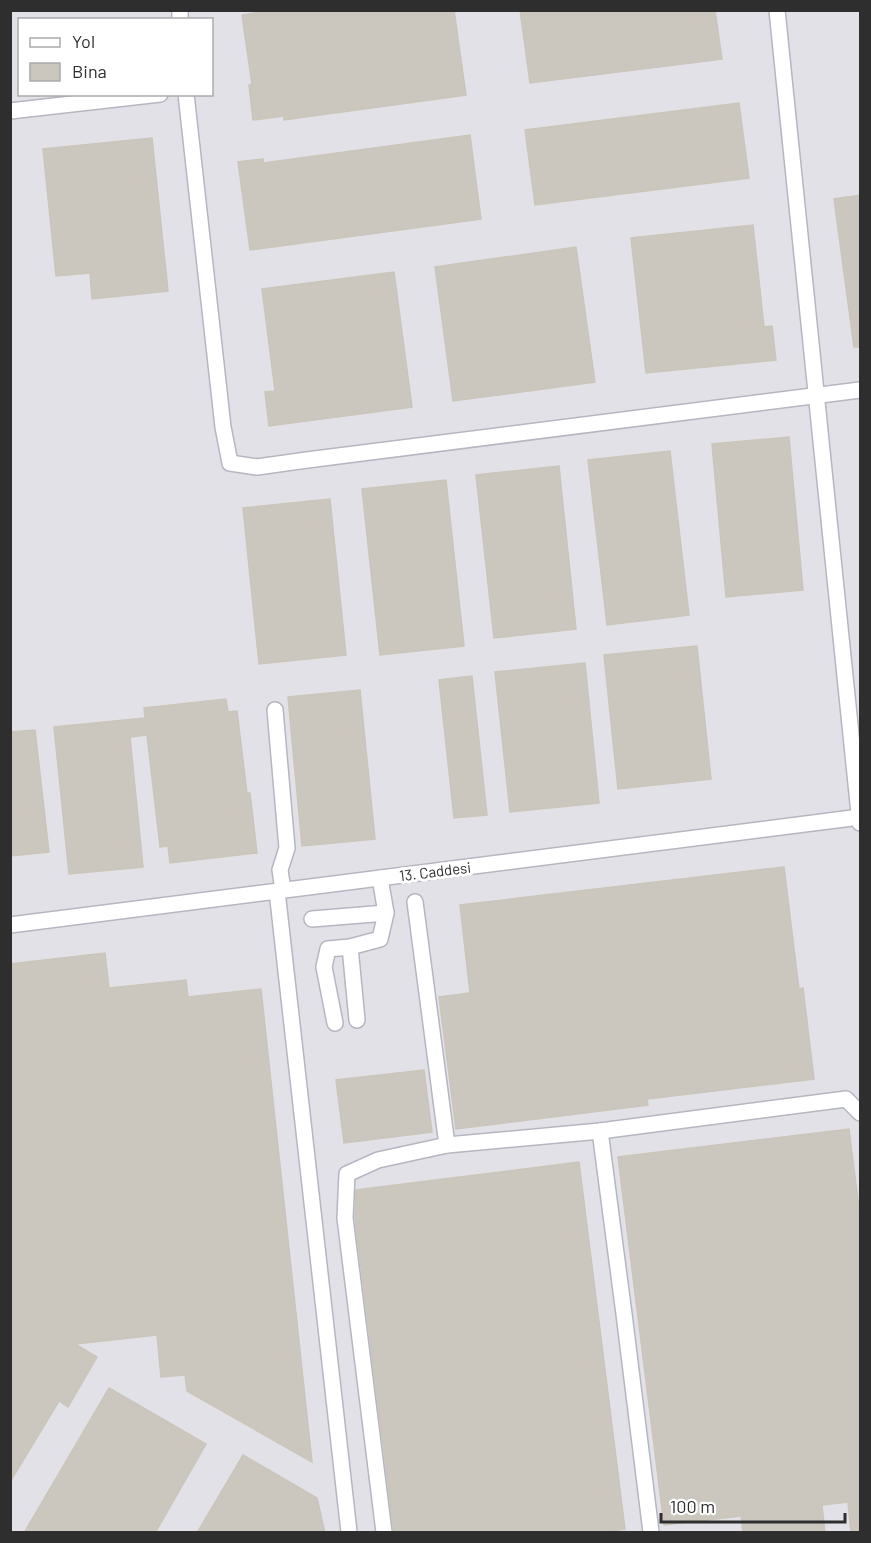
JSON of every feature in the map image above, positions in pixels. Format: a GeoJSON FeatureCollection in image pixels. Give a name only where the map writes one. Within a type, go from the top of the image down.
{"type":"FeatureCollection","features":[{"type":"Feature","properties":{"kind":"street"},"geometry":{"type":"LineString","coordinates":[[777,10],[815,396],[861,823]]}},
{"type":"Feature","properties":{"kind":"street"},"geometry":{"type":"LineString","coordinates":[[10,111],[142,96]]}},
{"type":"Feature","properties":{"kind":"street"},"geometry":{"type":"LineString","coordinates":[[186,96],[223,427],[230,464],[257,468],[861,390]]}},
{"type":"Feature","properties":{"kind":"street"},"geometry":{"type":"LineString","coordinates":[[275,710],[287,848],[280,870],[280,890],[349,1533]]}},
{"type":"Feature","properties":{"kind":"street","name":"13. Caddesi"},"geometry":{"type":"LineString","coordinates":[[10,925],[860,817]]}},
{"type":"Feature","properties":{"kind":"street"},"geometry":{"type":"LineString","coordinates":[[335,1023],[324,967],[328,949],[350,947],[380,939],[386,913],[380,878]]}},
{"type":"Feature","properties":{"kind":"street"},"geometry":{"type":"LineString","coordinates":[[415,902],[447,1145]]}},
{"type":"Feature","properties":{"kind":"street"},"geometry":{"type":"LineString","coordinates":[[312,919],[386,913]]}},
{"type":"Feature","properties":{"kind":"street"},"geometry":{"type":"LineString","coordinates":[[350,947],[357,1020]]}},
{"type":"Feature","properties":{"kind":"street"},"geometry":{"type":"LineString","coordinates":[[384,1533],[345,1218],[347,1174],[378,1160],[447,1145],[600,1131],[846,1099],[861,1113]]}},
{"type":"Feature","properties":{"kind":"street"},"geometry":{"type":"LineString","coordinates":[[600,1131],[651,1533]]}},
{"type":"Feature","properties":{"kind":"shaded area"},"geometry":{"type":"Polygon","coordinates":[[[11,11],[860,11],[860,1532],[11,1532],[11,11]]]}},
{"type":"Feature","properties":{"kind":"building"},"geometry":{"type":"Polygon","coordinates":[[[272,10],[454,10],[466,95],[284,120],[284,116],[253,120],[249,85],[252,85],[242,15],[272,10]]]}},
{"type":"Feature","properties":{"kind":"building"},"geometry":{"type":"Polygon","coordinates":[[[520,10],[715,10],[722,59],[530,83],[520,10]]]}},
{"type":"Feature","properties":{"kind":"building"},"geometry":{"type":"Polygon","coordinates":[[[739,103],[749,178],[535,205],[525,130],[739,103]]]}},
{"type":"Feature","properties":{"kind":"building"},"geometry":{"type":"Polygon","coordinates":[[[470,135],[481,219],[250,250],[238,162],[263,159],[263,163],[470,135]]]}},
{"type":"Feature","properties":{"kind":"building"},"geometry":{"type":"Polygon","coordinates":[[[152,138],[168,291],[92,299],[90,273],[56,276],[43,149],[152,138]]]}},
{"type":"Feature","properties":{"kind":"building"},"geometry":{"type":"Polygon","coordinates":[[[861,195],[861,347],[854,347],[834,199],[861,195]]]}},
{"type":"Feature","properties":{"kind":"building"},"geometry":{"type":"Polygon","coordinates":[[[753,225],[764,327],[772,326],[776,360],[646,373],[631,238],[753,225]]]}},
{"type":"Feature","properties":{"kind":"building"},"geometry":{"type":"Polygon","coordinates":[[[576,247],[595,382],[453,401],[435,267],[576,247]]]}},
{"type":"Feature","properties":{"kind":"building"},"geometry":{"type":"Polygon","coordinates":[[[394,272],[412,407],[269,426],[265,392],[275,391],[262,289],[394,272]]]}},
{"type":"Feature","properties":{"kind":"building"},"geometry":{"type":"Polygon","coordinates":[[[789,437],[803,590],[726,597],[712,444],[789,437]]]}},
{"type":"Feature","properties":{"kind":"building"},"geometry":{"type":"Polygon","coordinates":[[[670,451],[689,615],[607,625],[588,460],[670,451]]]}},
{"type":"Feature","properties":{"kind":"building"},"geometry":{"type":"Polygon","coordinates":[[[559,466],[576,629],[494,638],[476,475],[559,466]]]}},
{"type":"Feature","properties":{"kind":"building"},"geometry":{"type":"Polygon","coordinates":[[[446,480],[464,646],[380,655],[362,489],[446,480]]]}},
{"type":"Feature","properties":{"kind":"building"},"geometry":{"type":"Polygon","coordinates":[[[330,499],[346,655],[259,664],[243,508],[330,499]]]}},
{"type":"Feature","properties":{"kind":"building"},"geometry":{"type":"Polygon","coordinates":[[[697,646],[711,779],[618,789],[604,655],[697,646]]]}},
{"type":"Feature","properties":{"kind":"building"},"geometry":{"type":"Polygon","coordinates":[[[585,663],[599,803],[510,812],[495,672],[585,663]]]}},
{"type":"Feature","properties":{"kind":"building"},"geometry":{"type":"Polygon","coordinates":[[[472,676],[487,815],[454,818],[439,680],[472,676]]]}},
{"type":"Feature","properties":{"kind":"building"},"geometry":{"type":"Polygon","coordinates":[[[360,690],[375,839],[302,846],[288,697],[360,690]]]}},
{"type":"Feature","properties":{"kind":"building"},"geometry":{"type":"Polygon","coordinates":[[[226,699],[228,712],[237,711],[257,853],[170,863],[168,846],[160,847],[147,735],[130,737],[143,867],[69,874],[54,727],[145,718],[144,708],[226,699]]]}},
{"type":"Feature","properties":{"kind":"building"},"geometry":{"type":"Polygon","coordinates":[[[35,730],[49,852],[10,856],[10,732],[35,730]]]}},
{"type":"Feature","properties":{"kind":"building"},"geometry":{"type":"Polygon","coordinates":[[[784,867],[799,989],[803,988],[814,1079],[647,1099],[648,1105],[456,1129],[439,997],[470,993],[460,905],[784,867]]]}},
{"type":"Feature","properties":{"kind":"building"},"geometry":{"type":"Polygon","coordinates":[[[105,953],[109,988],[186,980],[188,997],[261,989],[312,1462],[187,1391],[185,1375],[161,1377],[157,1335],[75,1344],[97,1357],[68,1407],[59,1401],[10,1482],[10,964],[105,953]]]}},
{"type":"Feature","properties":{"kind":"building"},"geometry":{"type":"Polygon","coordinates":[[[424,1070],[432,1132],[344,1143],[336,1080],[424,1070]]]}},
{"type":"Feature","properties":{"kind":"building"},"geometry":{"type":"Polygon","coordinates":[[[849,1129],[861,1224],[861,1533],[851,1533],[848,1502],[822,1505],[825,1533],[743,1533],[741,1516],[664,1525],[618,1157],[849,1129]]]}},
{"type":"Feature","properties":{"kind":"building"},"geometry":{"type":"Polygon","coordinates":[[[579,1162],[625,1529],[598,1533],[394,1533],[355,1218],[356,1190],[579,1162]]]}},
{"type":"Feature","properties":{"kind":"building"},"geometry":{"type":"Polygon","coordinates":[[[109,1388],[206,1444],[155,1533],[24,1533],[109,1388]]]}},
{"type":"Feature","properties":{"kind":"building"},"geometry":{"type":"Polygon","coordinates":[[[243,1455],[317,1498],[325,1533],[197,1533],[243,1455]]]}}]}
